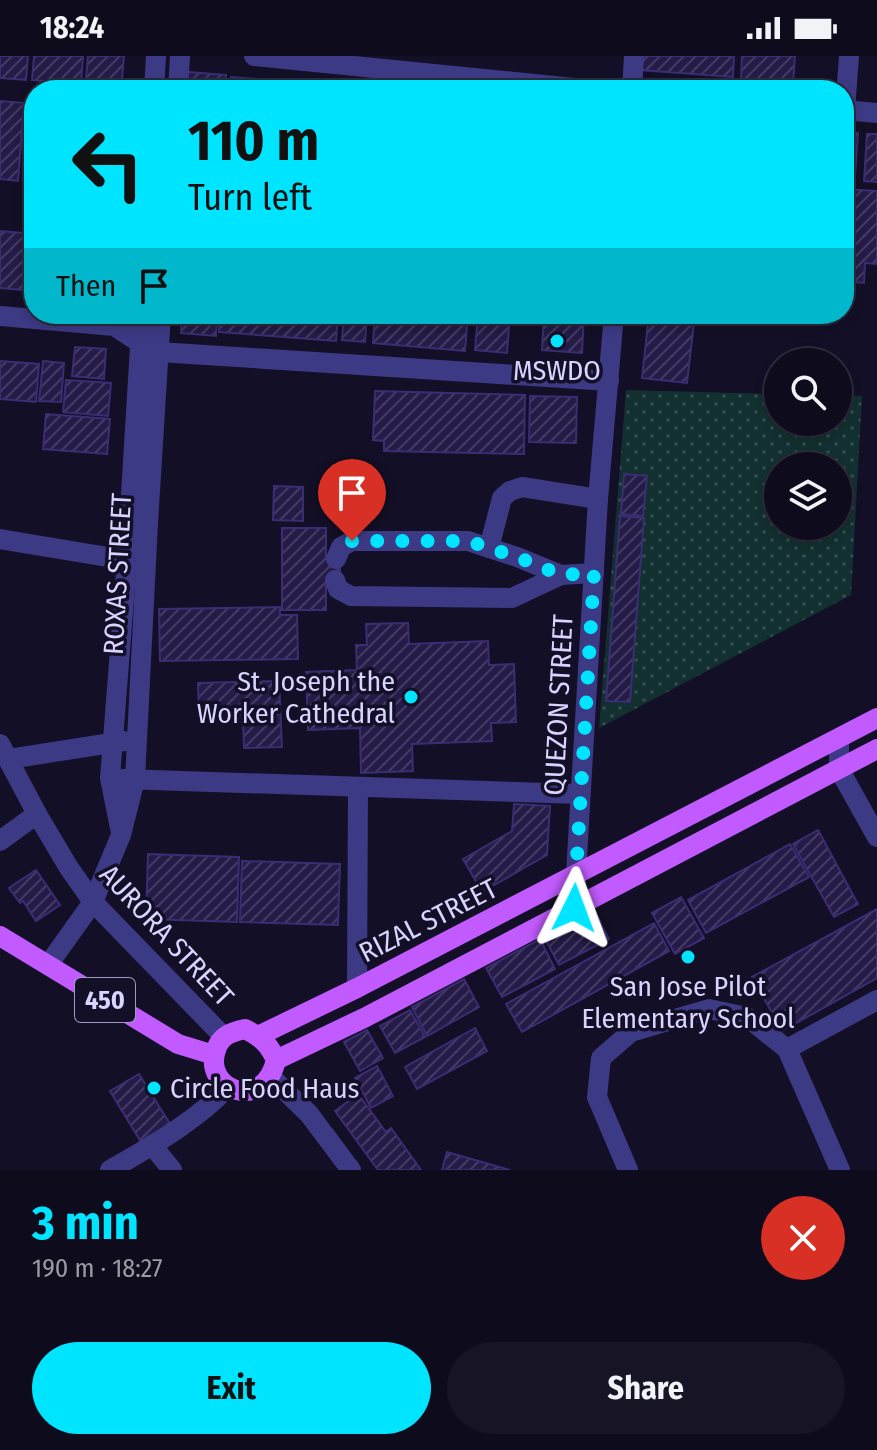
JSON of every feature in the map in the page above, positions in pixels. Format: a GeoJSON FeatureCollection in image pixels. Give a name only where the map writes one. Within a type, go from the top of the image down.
{"type":"FeatureCollection","features":[{"type":"Feature","properties":{"kind":"main road","name":"RIZAL STREET"},"geometry":{"type":"LineString","coordinates":[[258,1036],[357,988],[877,718]]}},
{"type":"Feature","properties":{"kind":"main road","name":"RIZAL STREET"},"geometry":{"type":"LineString","coordinates":[[274,1069],[364,1018],[877,749]]}},
{"type":"Feature","properties":{"kind":"main road","name":"450"},"geometry":{"type":"LineString","coordinates":[[0,936],[178,1044],[214,1055]]}},
{"type":"Feature","properties":{"kind":"main road"},"geometry":{"type":"LineString","coordinates":[[245,1029],[258,1036],[270,1046],[274,1069],[264,1084],[256,1089],[228,1087],[216,1073],[214,1055],[217,1045],[234,1031],[245,1029]]}},
{"type":"Feature","properties":{"kind":"street"},"geometry":{"type":"LineString","coordinates":[[155,80],[156,56]]}},
{"type":"Feature","properties":{"kind":"street"},"geometry":{"type":"LineString","coordinates":[[179,80],[180,56]]}},
{"type":"Feature","properties":{"kind":"street"},"geometry":{"type":"LineString","coordinates":[[254,56],[494,80]]}},
{"type":"Feature","properties":{"kind":"street"},"geometry":{"type":"LineString","coordinates":[[633,80],[634,56]]}},
{"type":"Feature","properties":{"kind":"street"},"geometry":{"type":"LineString","coordinates":[[847,80],[849,56]]}},
{"type":"Feature","properties":{"kind":"street"},"geometry":{"type":"LineString","coordinates":[[854,111],[877,113]]}},
{"type":"Feature","properties":{"kind":"street"},"geometry":{"type":"LineString","coordinates":[[0,316],[24,318]]}},
{"type":"Feature","properties":{"kind":"street"},"geometry":{"type":"LineString","coordinates":[[91,324],[114,326],[150,348],[609,381]]}},
{"type":"Feature","properties":{"kind":"street","name":"ROXAS STREET"},"geometry":{"type":"LineString","coordinates":[[144,324],[150,348]]}},
{"type":"Feature","properties":{"kind":"street","name":"ROXAS STREET"},"geometry":{"type":"LineString","coordinates":[[48,965],[93,902],[121,835],[135,779],[136,562],[150,348],[158,324]]}},
{"type":"Feature","properties":{"kind":"street","name":"QUEZON STREET"},"geometry":{"type":"LineString","coordinates":[[574,908],[598,499],[613,324]]}},
{"type":"Feature","properties":{"kind":"street"},"geometry":{"type":"LineString","coordinates":[[489,548],[502,498],[510,491],[522,487],[598,499]]}},
{"type":"Feature","properties":{"kind":"street"},"geometry":{"type":"LineString","coordinates":[[0,539],[136,562]]}},
{"type":"Feature","properties":{"kind":"street"},"geometry":{"type":"LineString","coordinates":[[336,559],[341,547],[352,541],[468,541],[561,575]]}},
{"type":"Feature","properties":{"kind":"street","name":"ROXAS STREET"},"geometry":{"type":"LineString","coordinates":[[121,835],[110,778],[136,562]]}},
{"type":"Feature","properties":{"kind":"street"},"geometry":{"type":"LineString","coordinates":[[335,580],[338,589],[351,596],[512,598],[561,575],[594,573]]}},
{"type":"Feature","properties":{"kind":"street"},"geometry":{"type":"LineString","coordinates":[[5,752],[136,739]]}},
{"type":"Feature","properties":{"kind":"street"},"geometry":{"type":"LineString","coordinates":[[839,739],[839,769],[877,837]]}},
{"type":"Feature","properties":{"kind":"street","name":"AURORA STREET"},"geometry":{"type":"LineString","coordinates":[[5,752],[37,814],[93,902],[224,1037]]}},
{"type":"Feature","properties":{"kind":"street"},"geometry":{"type":"LineString","coordinates":[[110,778],[580,794]]}},
{"type":"Feature","properties":{"kind":"street"},"geometry":{"type":"LineString","coordinates":[[357,988],[358,788]]}},
{"type":"Feature","properties":{"kind":"street"},"geometry":{"type":"LineString","coordinates":[[0,841],[37,814]]}},
{"type":"Feature","properties":{"kind":"street"},"geometry":{"type":"LineString","coordinates":[[787,1049],[877,1000]]}},
{"type":"Feature","properties":{"kind":"street"},"geometry":{"type":"LineString","coordinates":[[628,1170],[597,1097],[601,1058],[631,1032],[709,1009],[747,1017],[787,1049],[840,1170]]}},
{"type":"Feature","properties":{"kind":"street"},"geometry":{"type":"LineString","coordinates":[[274,1069],[351,1170]]}},
{"type":"Feature","properties":{"kind":"street"},"geometry":{"type":"LineString","coordinates":[[110,1170],[211,1105],[228,1087]]}},
{"type":"Feature","properties":{"kind":"street"},"geometry":{"type":"LineString","coordinates":[[152,1145],[172,1170]]}},
{"type":"Feature","properties":{"kind":"green space"},"geometry":{"type":"Polygon","coordinates":[[[626,390],[764,394],[764,436],[852,436],[852,396],[862,396],[851,595],[599,728],[626,390]]]}},
{"type":"Feature","properties":{"kind":"building"},"geometry":{"type":"Polygon","coordinates":[[[0,56],[28,56],[26,80],[0,78],[0,56]]]}},
{"type":"Feature","properties":{"kind":"building"},"geometry":{"type":"Polygon","coordinates":[[[34,56],[83,56],[81,80],[32,80],[34,56]]]}},
{"type":"Feature","properties":{"kind":"building"},"geometry":{"type":"Polygon","coordinates":[[[88,56],[124,56],[122,80],[86,80],[88,56]]]}},
{"type":"Feature","properties":{"kind":"building"},"geometry":{"type":"Polygon","coordinates":[[[641,56],[734,56],[733,77],[640,70],[641,56]]]}},
{"type":"Feature","properties":{"kind":"building"},"geometry":{"type":"Polygon","coordinates":[[[742,56],[795,56],[793,80],[741,79],[742,56]]]}},
{"type":"Feature","properties":{"kind":"building"},"geometry":{"type":"Polygon","coordinates":[[[188,72],[226,75],[226,80],[187,80],[188,72]]]}},
{"type":"Feature","properties":{"kind":"building"},"geometry":{"type":"Polygon","coordinates":[[[231,77],[268,80],[231,80],[231,77]]]}},
{"type":"Feature","properties":{"kind":"building"},"geometry":{"type":"Polygon","coordinates":[[[0,101],[24,103],[18,181],[0,179],[0,101]]]}},
{"type":"Feature","properties":{"kind":"building"},"geometry":{"type":"Polygon","coordinates":[[[854,133],[858,133],[854,176],[854,133]]]}},
{"type":"Feature","properties":{"kind":"building"},"geometry":{"type":"Polygon","coordinates":[[[867,134],[877,134],[877,182],[864,181],[867,134]]]}},
{"type":"Feature","properties":{"kind":"building"},"geometry":{"type":"Polygon","coordinates":[[[854,190],[877,191],[877,264],[865,263],[864,283],[854,282],[854,190]]]}},
{"type":"Feature","properties":{"kind":"building"},"geometry":{"type":"Polygon","coordinates":[[[0,231],[24,233],[24,290],[0,288],[0,231]]]}},
{"type":"Feature","properties":{"kind":"building"},"geometry":{"type":"Polygon","coordinates":[[[181,324],[217,324],[216,336],[181,333],[181,324]]]}},
{"type":"Feature","properties":{"kind":"building"},"geometry":{"type":"Polygon","coordinates":[[[219,324],[337,324],[336,341],[219,332],[219,324]]]}},
{"type":"Feature","properties":{"kind":"building"},"geometry":{"type":"Polygon","coordinates":[[[343,324],[366,324],[365,342],[342,340],[343,324]]]}},
{"type":"Feature","properties":{"kind":"building"},"geometry":{"type":"Polygon","coordinates":[[[374,324],[467,324],[465,351],[373,343],[374,324]]]}},
{"type":"Feature","properties":{"kind":"building"},"geometry":{"type":"Polygon","coordinates":[[[477,324],[509,324],[507,353],[475,350],[477,324]]]}},
{"type":"Feature","properties":{"kind":"building"},"geometry":{"type":"Polygon","coordinates":[[[543,324],[583,324],[582,353],[542,350],[543,324]]]}},
{"type":"Feature","properties":{"kind":"building"},"geometry":{"type":"Polygon","coordinates":[[[648,324],[694,324],[687,383],[642,378],[648,324]]]}},
{"type":"Feature","properties":{"kind":"building"},"geometry":{"type":"Polygon","coordinates":[[[75,347],[106,349],[104,379],[72,376],[75,347]]]}},
{"type":"Feature","properties":{"kind":"building"},"geometry":{"type":"Polygon","coordinates":[[[0,361],[39,364],[36,402],[0,399],[0,361]]]}},
{"type":"Feature","properties":{"kind":"building"},"geometry":{"type":"Polygon","coordinates":[[[43,361],[64,363],[61,402],[39,401],[43,361]]]}},
{"type":"Feature","properties":{"kind":"building"},"geometry":{"type":"Polygon","coordinates":[[[66,380],[111,383],[108,416],[63,412],[66,380]]]}},
{"type":"Feature","properties":{"kind":"building"},"geometry":{"type":"Polygon","coordinates":[[[375,391],[525,395],[524,454],[384,451],[384,441],[373,440],[375,391]]]}},
{"type":"Feature","properties":{"kind":"building"},"geometry":{"type":"Polygon","coordinates":[[[530,396],[577,397],[576,443],[529,442],[530,396]]]}},
{"type":"Feature","properties":{"kind":"building"},"geometry":{"type":"Polygon","coordinates":[[[46,414],[110,419],[107,454],[43,449],[46,414]]]}},
{"type":"Feature","properties":{"kind":"building"},"geometry":{"type":"Polygon","coordinates":[[[624,474],[647,476],[643,516],[621,514],[624,474]]]}},
{"type":"Feature","properties":{"kind":"building"},"geometry":{"type":"Polygon","coordinates":[[[274,486],[303,487],[303,521],[273,520],[274,486]]]}},
{"type":"Feature","properties":{"kind":"building"},"geometry":{"type":"Polygon","coordinates":[[[620,516],[644,518],[630,702],[606,701],[620,516]]]}},
{"type":"Feature","properties":{"kind":"building"},"geometry":{"type":"Polygon","coordinates":[[[282,528],[326,528],[326,559],[340,559],[340,580],[326,580],[326,610],[282,610],[282,528]]]}},
{"type":"Feature","properties":{"kind":"building"},"geometry":{"type":"Polygon","coordinates":[[[280,607],[280,615],[297,615],[298,659],[160,661],[159,609],[280,607]]]}},
{"type":"Feature","properties":{"kind":"building","name":"St. Joseph the Worker Cathedral"},"geometry":{"type":"Polygon","coordinates":[[[408,623],[409,644],[488,641],[489,665],[514,664],[516,722],[491,723],[492,741],[412,744],[413,771],[361,773],[360,728],[308,730],[306,672],[357,670],[356,645],[367,645],[366,624],[408,623]]]}},
{"type":"Feature","properties":{"kind":"building"},"geometry":{"type":"Polygon","coordinates":[[[279,681],[282,747],[244,748],[243,722],[199,723],[198,683],[279,681]]]}},
{"type":"Feature","properties":{"kind":"building"},"geometry":{"type":"Polygon","coordinates":[[[514,804],[550,806],[547,855],[482,892],[463,859],[512,831],[514,804]]]}},
{"type":"Feature","properties":{"kind":"building"},"geometry":{"type":"Polygon","coordinates":[[[818,830],[858,904],[834,917],[793,844],[818,830]]]}},
{"type":"Feature","properties":{"kind":"building"},"geometry":{"type":"Polygon","coordinates":[[[790,844],[809,877],[706,933],[688,900],[790,844]]]}},
{"type":"Feature","properties":{"kind":"building"},"geometry":{"type":"Polygon","coordinates":[[[148,854],[239,857],[237,922],[146,919],[148,854]]]}},
{"type":"Feature","properties":{"kind":"building"},"geometry":{"type":"Polygon","coordinates":[[[242,861],[340,864],[338,925],[240,922],[242,861]]]}},
{"type":"Feature","properties":{"kind":"building"},"geometry":{"type":"Polygon","coordinates":[[[36,870],[60,905],[36,921],[23,901],[20,903],[9,888],[36,870]]]}},
{"type":"Feature","properties":{"kind":"building"},"geometry":{"type":"Polygon","coordinates":[[[681,897],[704,938],[675,954],[652,913],[681,897]]]}},
{"type":"Feature","properties":{"kind":"building"},"geometry":{"type":"Polygon","coordinates":[[[877,909],[877,978],[782,1031],[752,977],[877,909]]]}},
{"type":"Feature","properties":{"kind":"building"},"geometry":{"type":"Polygon","coordinates":[[[594,911],[609,939],[559,965],[544,937],[594,911]]]}},
{"type":"Feature","properties":{"kind":"building"},"geometry":{"type":"Polygon","coordinates":[[[654,923],[669,951],[522,1032],[506,1004],[654,923]]]}},
{"type":"Feature","properties":{"kind":"building"},"geometry":{"type":"Polygon","coordinates":[[[540,939],[555,969],[502,997],[486,968],[540,939]]]}},
{"type":"Feature","properties":{"kind":"building"},"geometry":{"type":"Polygon","coordinates":[[[464,979],[479,1007],[427,1036],[412,1007],[464,979]]]}},
{"type":"Feature","properties":{"kind":"building"},"geometry":{"type":"Polygon","coordinates":[[[410,1010],[425,1037],[395,1053],[380,1026],[410,1010]]]}},
{"type":"Feature","properties":{"kind":"building"},"geometry":{"type":"Polygon","coordinates":[[[475,1028],[487,1051],[417,1089],[405,1067],[475,1028]]]}},
{"type":"Feature","properties":{"kind":"building"},"geometry":{"type":"Polygon","coordinates":[[[367,1030],[383,1058],[360,1071],[344,1042],[367,1030]]]}},
{"type":"Feature","properties":{"kind":"building"},"geometry":{"type":"Polygon","coordinates":[[[377,1066],[393,1096],[371,1108],[355,1078],[377,1066]]]}},
{"type":"Feature","properties":{"kind":"building"},"geometry":{"type":"Polygon","coordinates":[[[139,1074],[170,1124],[141,1142],[110,1091],[139,1074]]]}},
{"type":"Feature","properties":{"kind":"building"},"geometry":{"type":"Polygon","coordinates":[[[358,1094],[386,1132],[391,1128],[421,1170],[378,1170],[335,1111],[358,1094]]]}},
{"type":"Feature","properties":{"kind":"building"},"geometry":{"type":"Polygon","coordinates":[[[447,1152],[510,1170],[442,1170],[447,1152]]]}},
{"type":"Feature","properties":{"kind":"place","name":"MSWDO"},"geometry":{"type":"Point","coordinates":[557,341]}},
{"type":"Feature","properties":{"kind":"place","name":"St. Joseph the Worker Cathedral"},"geometry":{"type":"Point","coordinates":[411,697]}},
{"type":"Feature","properties":{"kind":"place","name":"San Jose Pilot Elementary School"},"geometry":{"type":"Point","coordinates":[688,957]}},
{"type":"Feature","properties":{"kind":"place","name":"Circle Food Haus"},"geometry":{"type":"Point","coordinates":[154,1088]}},
{"type":"Feature","properties":{"kind":"route"},"geometry":{"type":"LineString","coordinates":[[352,541],[468,541],[561,575],[594,573],[574,908]]}}]}
